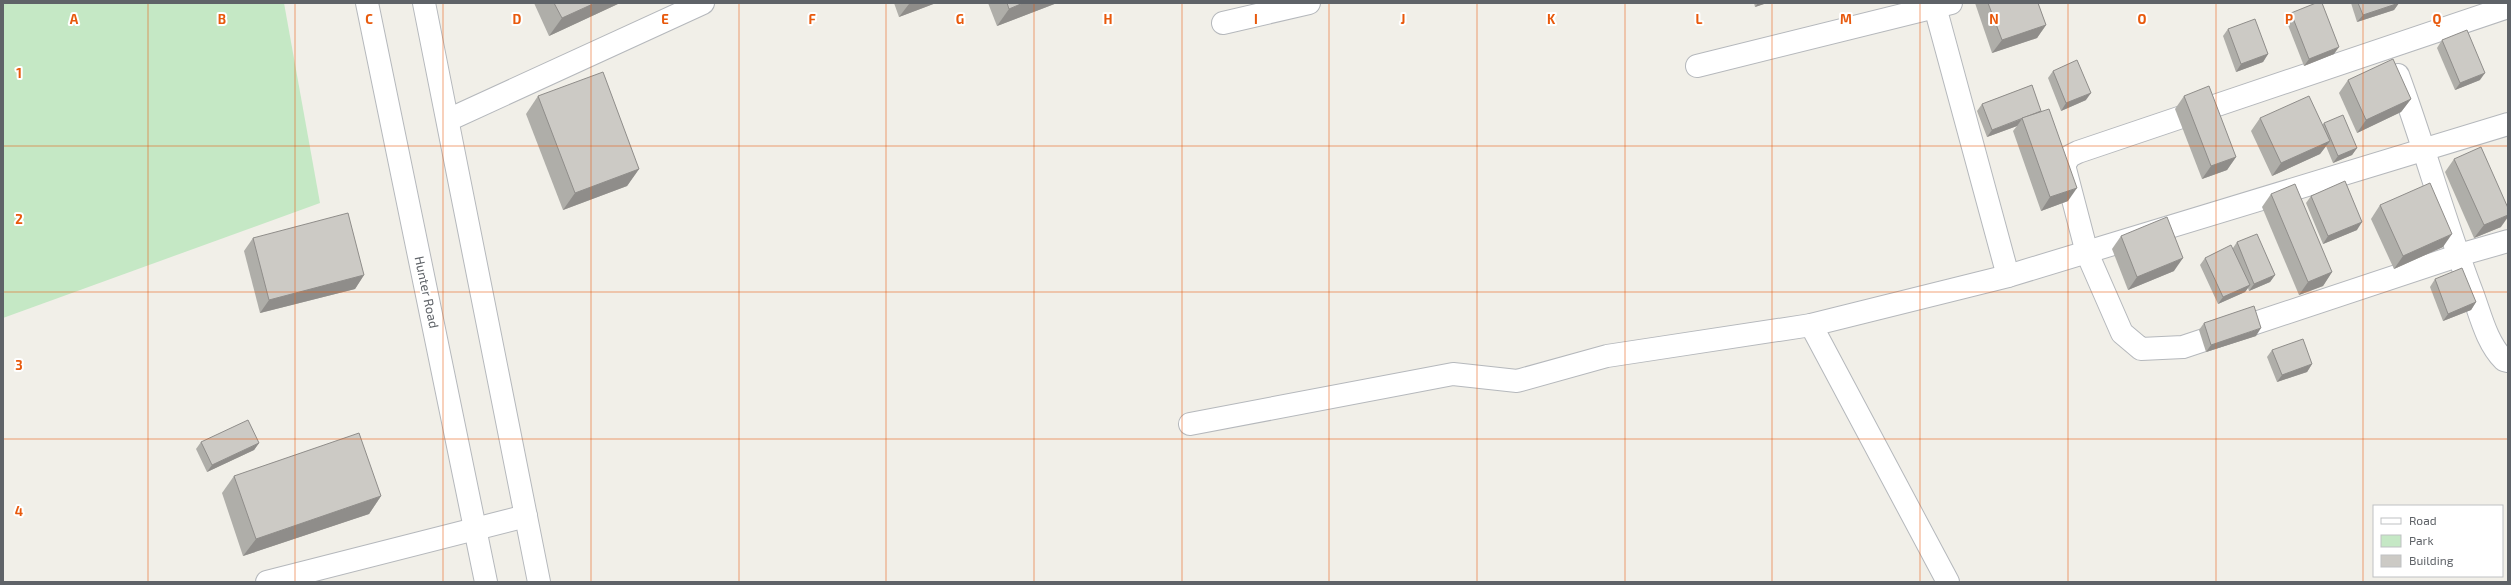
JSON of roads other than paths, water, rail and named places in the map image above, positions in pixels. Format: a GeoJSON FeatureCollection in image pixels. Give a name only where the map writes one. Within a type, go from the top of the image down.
{"type":"FeatureCollection","features":[{"type":"Feature","properties":{"kind":"street","name":"Hunter Road"},"geometry":{"type":"LineString","coordinates":[[367,3],[486,582]]}},
{"type":"Feature","properties":{"kind":"street"},"geometry":{"type":"LineString","coordinates":[[424,3],[539,582]]}},
{"type":"Feature","properties":{"kind":"street"},"geometry":{"type":"LineString","coordinates":[[448,120],[703,3]]}},
{"type":"Feature","properties":{"kind":"street"},"geometry":{"type":"LineString","coordinates":[[1223,23],[1309,3]]}},
{"type":"Feature","properties":{"kind":"street"},"geometry":{"type":"LineString","coordinates":[[1696,66],[1940,5],[2008,276]]}},
{"type":"Feature","properties":{"kind":"street"},"geometry":{"type":"LineString","coordinates":[[2508,7],[2070,156],[2064,166],[2087,253],[2122,333],[2141,349],[2183,348],[2458,256],[2508,241]]}},
{"type":"Feature","properties":{"kind":"street"},"geometry":{"type":"LineString","coordinates":[[2389,48],[2425,150],[2458,256],[2495,351],[2504,360],[2508,360]]}},
{"type":"Feature","properties":{"kind":"street"},"geometry":{"type":"LineString","coordinates":[[1190,424],[1453,374],[1517,381],[1607,356],[1811,325],[2008,276],[2508,124]]}},
{"type":"Feature","properties":{"kind":"street"},"geometry":{"type":"LineString","coordinates":[[1811,325],[1948,582]]}},
{"type":"Feature","properties":{"kind":"street"},"geometry":{"type":"LineString","coordinates":[[267,582],[526,516]]}}]}
